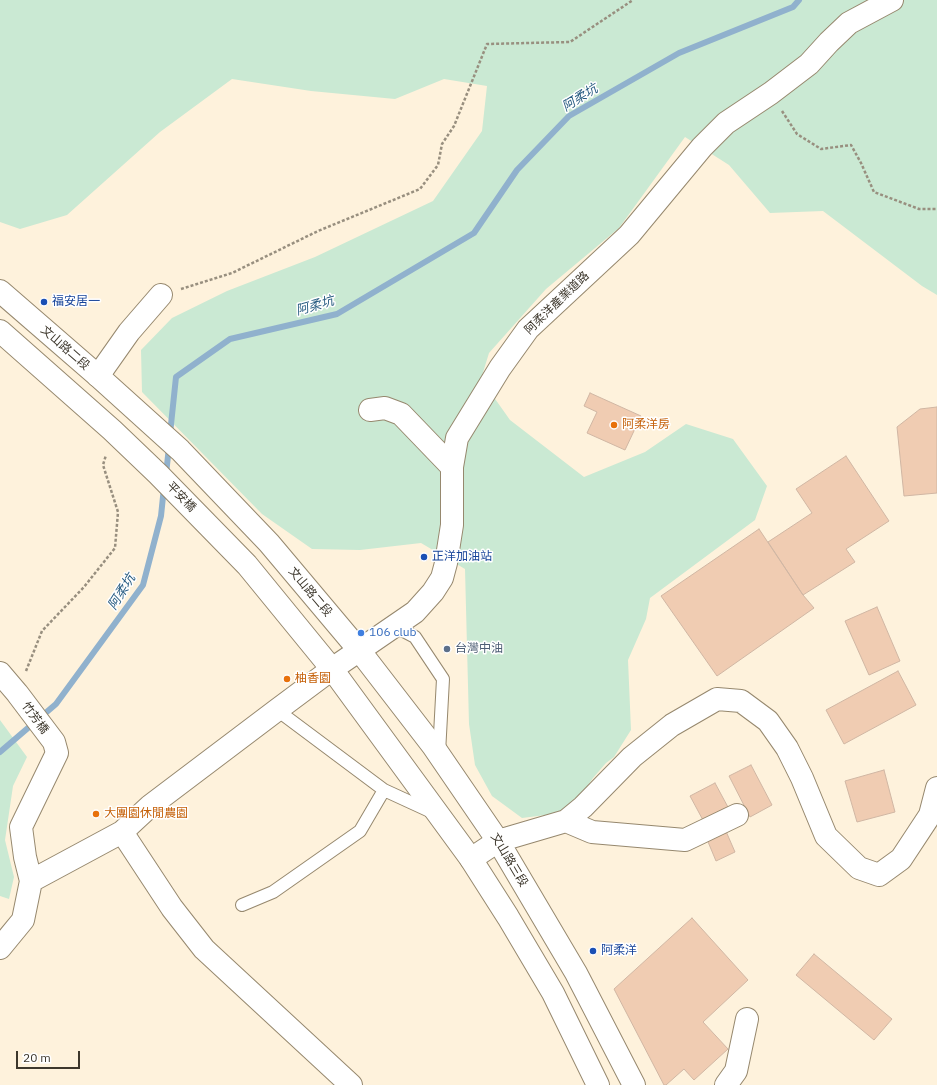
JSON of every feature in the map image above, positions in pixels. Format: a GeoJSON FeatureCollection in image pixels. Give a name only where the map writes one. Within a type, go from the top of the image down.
{"type":"FeatureCollection","features":[{"type":"Feature","properties":{"kind":"street","name":"阿柔洋產業道路"},"geometry":{"type":"LineString","coordinates":[[31,881],[122,832],[150,806],[276,710],[332,669],[415,612],[433,592],[442,578],[446,563],[452,525],[452,468],[457,438],[500,368],[528,329],[629,235],[702,147],[726,124],[772,93],[809,64],[828,42],[849,23],[892,0]]}},
{"type":"Feature","properties":{"kind":"street","name":"文山路二段"},"geometry":{"type":"LineString","coordinates":[[0,291],[180,450],[260,534],[359,650]]}},
{"type":"Feature","properties":{"kind":"street"},"geometry":{"type":"LineString","coordinates":[[98,376],[129,332],[161,295]]}},
{"type":"Feature","properties":{"kind":"street"},"geometry":{"type":"LineString","coordinates":[[0,331],[112,430]]}},
{"type":"Feature","properties":{"kind":"street"},"geometry":{"type":"LineString","coordinates":[[370,410],[385,408],[401,414],[452,468]]}},
{"type":"Feature","properties":{"kind":"street","name":"平安橋"},"geometry":{"type":"LineString","coordinates":[[112,430],[158,474],[247,565],[332,669]]}},
{"type":"Feature","properties":{"kind":"street","name":"文山路三段"},"geometry":{"type":"LineString","coordinates":[[359,650],[439,754],[498,841],[576,973],[634,1085]]}},
{"type":"Feature","properties":{"kind":"street"},"geometry":{"type":"LineString","coordinates":[[332,669],[471,859],[508,917],[553,993],[598,1085]]}},
{"type":"Feature","properties":{"kind":"street","name":"竹芳橋"},"geometry":{"type":"LineString","coordinates":[[0,673],[8,693],[54,742],[57,753],[21,827],[25,857],[31,881]]}},
{"type":"Feature","properties":{"kind":"street"},"geometry":{"type":"LineString","coordinates":[[471,859],[498,841],[566,821],[583,807],[637,752],[672,724],[717,699],[742,701],[768,721],[787,748],[802,778],[826,836],[859,868],[879,875],[901,860],[930,815],[937,788]]}},
{"type":"Feature","properties":{"kind":"street"},"geometry":{"type":"LineString","coordinates":[[566,821],[592,832],[685,840],[737,815]]}},
{"type":"Feature","properties":{"kind":"street"},"geometry":{"type":"LineString","coordinates":[[122,832],[172,908],[204,950],[351,1085]]}},
{"type":"Feature","properties":{"kind":"street"},"geometry":{"type":"LineString","coordinates":[[0,948],[23,920],[31,881]]}},
{"type":"Feature","properties":{"kind":"street"},"geometry":{"type":"LineString","coordinates":[[726,1085],[736,1071],[747,1019]]}},
{"type":"Feature","properties":{"kind":"lane"},"geometry":{"type":"LineString","coordinates":[[394,626],[415,637],[443,679],[439,754]]}},
{"type":"Feature","properties":{"kind":"lane"},"geometry":{"type":"LineString","coordinates":[[276,710],[384,790],[441,817]]}},
{"type":"Feature","properties":{"kind":"lane"},"geometry":{"type":"LineString","coordinates":[[242,905],[273,892],[360,831],[384,790]]}},
{"type":"Feature","properties":{"kind":"path"},"geometry":{"type":"LineString","coordinates":[[161,295],[232,273],[318,231],[420,189],[438,165],[442,144],[454,126],[487,44],[570,42],[633,0]]}},
{"type":"Feature","properties":{"kind":"path"},"geometry":{"type":"LineString","coordinates":[[772,93],[797,134],[821,149],[851,145],[862,163],[874,192],[919,209],[937,209]]}},
{"type":"Feature","properties":{"kind":"path"},"geometry":{"type":"LineString","coordinates":[[8,693],[42,631],[84,587],[114,548],[118,512],[103,465],[112,430]]}},
{"type":"Feature","properties":{"kind":"green space"},"geometry":{"type":"Polygon","coordinates":[[[0,0],[937,0],[937,295],[922,286],[823,211],[770,213],[729,165],[685,137],[619,228],[546,289],[489,353],[481,379],[510,420],[584,477],[645,452],[686,424],[733,439],[767,486],[755,520],[650,598],[646,619],[628,660],[631,730],[614,757],[606,763],[593,778],[570,812],[522,818],[492,796],[475,765],[469,724],[465,569],[421,543],[360,550],[312,549],[262,514],[142,392],[141,350],[172,318],[227,291],[315,257],[433,201],[482,131],[487,86],[444,79],[395,99],[311,91],[232,79],[160,132],[67,215],[20,229],[0,222],[0,0]]]}},
{"type":"Feature","properties":{"kind":"green space"},"geometry":{"type":"Polygon","coordinates":[[[0,720],[27,757],[13,786],[5,840],[14,877],[9,899],[0,896],[0,720]]]}},
{"type":"Feature","properties":{"kind":"building","name":"阿柔洋房"},"geometry":{"type":"Polygon","coordinates":[[[590,393],[641,416],[625,450],[587,433],[597,412],[584,406],[590,393]]]}},
{"type":"Feature","properties":{"kind":"building"},"geometry":{"type":"Polygon","coordinates":[[[937,407],[937,493],[904,496],[897,427],[920,409],[937,407]]]}},
{"type":"Feature","properties":{"kind":"building"},"geometry":{"type":"Polygon","coordinates":[[[846,456],[889,521],[846,549],[855,562],[803,595],[768,542],[812,513],[796,489],[846,456]]]}},
{"type":"Feature","properties":{"kind":"building"},"geometry":{"type":"Polygon","coordinates":[[[759,529],[803,595],[814,608],[717,676],[661,596],[759,529]]]}},
{"type":"Feature","properties":{"kind":"building"},"geometry":{"type":"Polygon","coordinates":[[[877,607],[900,661],[869,675],[845,621],[877,607]]]}},
{"type":"Feature","properties":{"kind":"building"},"geometry":{"type":"Polygon","coordinates":[[[898,671],[916,705],[844,744],[826,710],[898,671]]]}},
{"type":"Feature","properties":{"kind":"building"},"geometry":{"type":"Polygon","coordinates":[[[751,765],[772,805],[750,817],[729,776],[751,765]]]}},
{"type":"Feature","properties":{"kind":"building"},"geometry":{"type":"Polygon","coordinates":[[[884,770],[895,812],[857,822],[845,781],[884,770]]]}},
{"type":"Feature","properties":{"kind":"building"},"geometry":{"type":"Polygon","coordinates":[[[715,783],[729,809],[704,822],[690,796],[715,783]]]}},
{"type":"Feature","properties":{"kind":"building"},"geometry":{"type":"Polygon","coordinates":[[[725,829],[735,852],[716,861],[706,837],[725,829]]]}},
{"type":"Feature","properties":{"kind":"building"},"geometry":{"type":"Polygon","coordinates":[[[692,918],[748,980],[703,1022],[728,1049],[694,1080],[684,1069],[666,1085],[664,1085],[614,989],[692,918]]]}},
{"type":"Feature","properties":{"kind":"building"},"geometry":{"type":"Polygon","coordinates":[[[814,954],[892,1019],[874,1040],[796,975],[814,954]]]}},
{"type":"Feature","properties":{"kind":"waterway","name":"阿柔坑"},"geometry":{"type":"LineString","coordinates":[[170,434],[176,377],[230,339],[337,314],[474,233],[517,170],[569,116],[679,53],[793,7],[799,0]]}},
{"type":"Feature","properties":{"kind":"waterway","name":"阿柔坑"},"geometry":{"type":"LineString","coordinates":[[166,474],[169,447]]}},
{"type":"Feature","properties":{"kind":"waterway","name":"阿柔坑"},"geometry":{"type":"LineString","coordinates":[[0,752],[56,704],[143,585],[161,516],[164,487]]}},
{"type":"Feature","properties":{"kind":"place","name":"福安居一"},"geometry":{"type":"Point","coordinates":[44,302]}},
{"type":"Feature","properties":{"kind":"place","name":"阿柔洋房"},"geometry":{"type":"Point","coordinates":[614,425]}},
{"type":"Feature","properties":{"kind":"place","name":"正洋加油站"},"geometry":{"type":"Point","coordinates":[424,557]}},
{"type":"Feature","properties":{"kind":"place","name":"106 club"},"geometry":{"type":"Point","coordinates":[361,633]}},
{"type":"Feature","properties":{"kind":"place","name":"台灣中油"},"geometry":{"type":"Point","coordinates":[447,649]}},
{"type":"Feature","properties":{"kind":"place","name":"柚香園"},"geometry":{"type":"Point","coordinates":[287,679]}},
{"type":"Feature","properties":{"kind":"place","name":"大團園休閒農園"},"geometry":{"type":"Point","coordinates":[96,814]}},
{"type":"Feature","properties":{"kind":"place","name":"阿柔洋"},"geometry":{"type":"Point","coordinates":[593,951]}}]}
